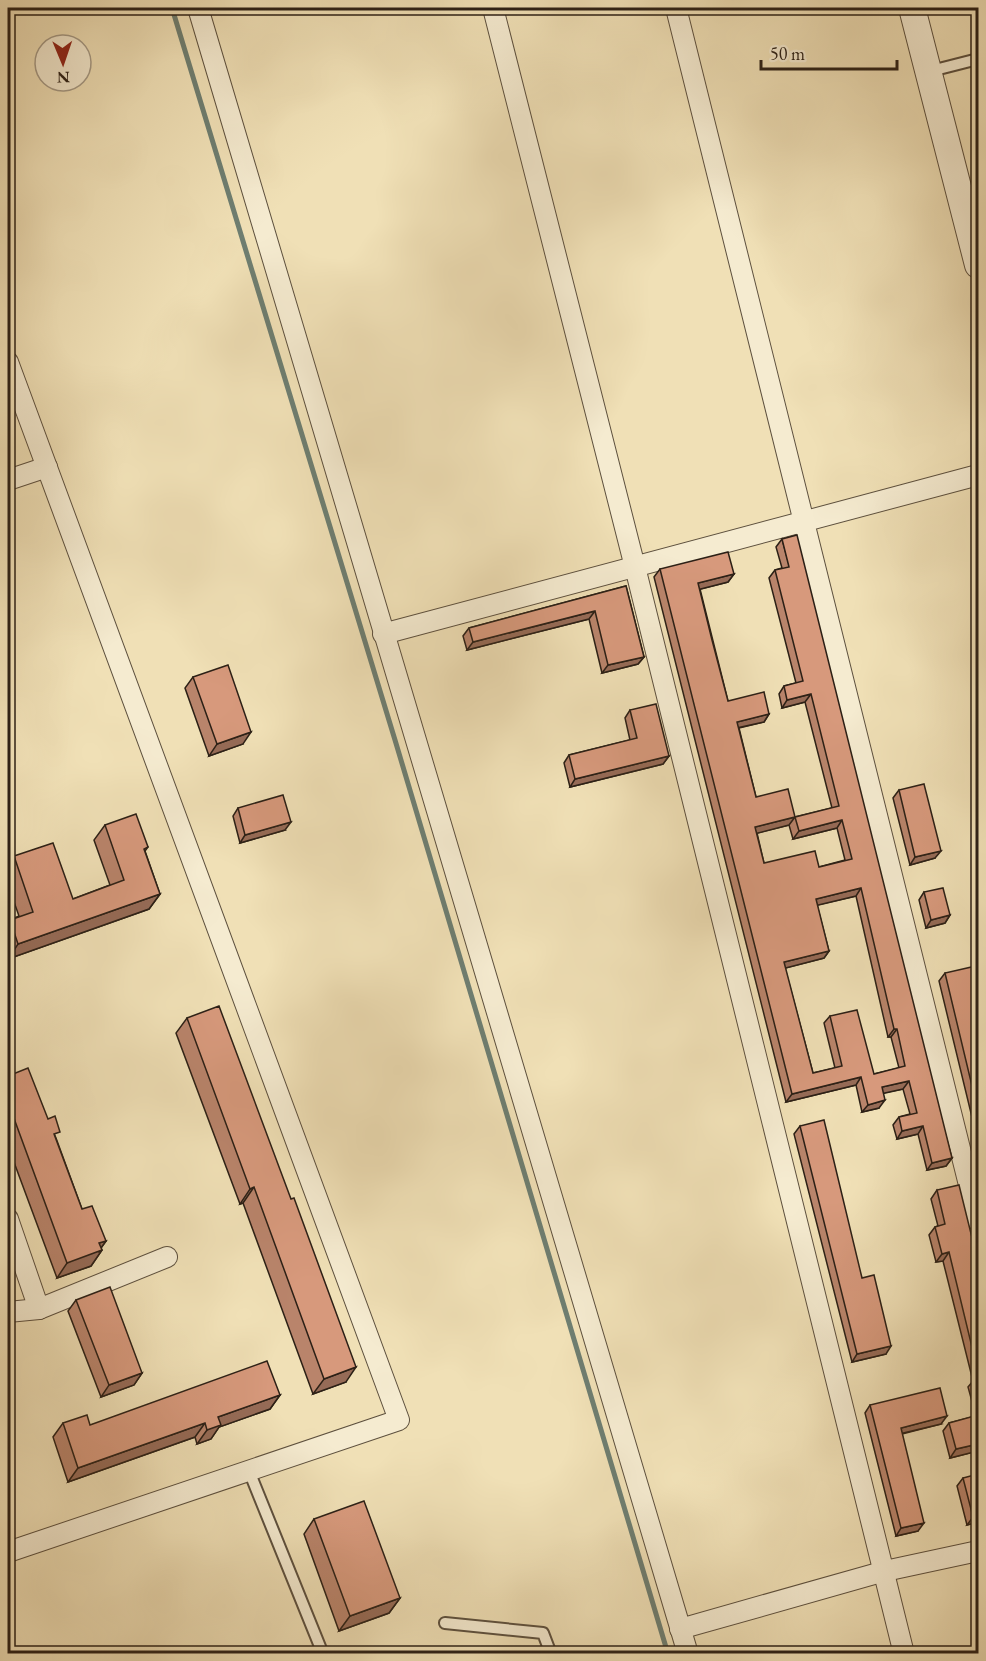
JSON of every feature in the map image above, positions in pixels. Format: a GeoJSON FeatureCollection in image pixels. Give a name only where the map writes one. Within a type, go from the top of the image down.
{"type":"FeatureCollection","features":[{"type":"Feature","properties":{"kind":"street"},"geometry":{"type":"LineString","coordinates":[[198,8],[688,1653]]}},
{"type":"Feature","properties":{"kind":"street"},"geometry":{"type":"LineString","coordinates":[[493,8],[635,567],[904,1653]]}},
{"type":"Feature","properties":{"kind":"street"},"geometry":{"type":"LineString","coordinates":[[676,8],[978,1221]]}},
{"type":"Feature","properties":{"kind":"street"},"geometry":{"type":"LineString","coordinates":[[912,8],[978,265]]}},
{"type":"Feature","properties":{"kind":"street"},"geometry":{"type":"LineString","coordinates":[[8,362],[399,1420],[8,1552]]}},
{"type":"Feature","properties":{"kind":"street"},"geometry":{"type":"LineString","coordinates":[[8,480],[47,467]]}},
{"type":"Feature","properties":{"kind":"street"},"geometry":{"type":"LineString","coordinates":[[383,634],[978,475]]}},
{"type":"Feature","properties":{"kind":"street"},"geometry":{"type":"LineString","coordinates":[[8,1220],[39,1309]]}},
{"type":"Feature","properties":{"kind":"street"},"geometry":{"type":"LineString","coordinates":[[8,1311],[39,1309],[167,1257]]}},
{"type":"Feature","properties":{"kind":"street"},"geometry":{"type":"LineString","coordinates":[[680,1629],[885,1572],[978,1551]]}},
{"type":"Feature","properties":{"kind":"lane"},"geometry":{"type":"LineString","coordinates":[[927,72],[978,59]]}},
{"type":"Feature","properties":{"kind":"lane"},"geometry":{"type":"LineString","coordinates":[[249,1471],[323,1653]]}},
{"type":"Feature","properties":{"kind":"lane"},"geometry":{"type":"LineString","coordinates":[[445,1623],[543,1633],[550,1653]]}},
{"type":"Feature","properties":{"kind":"building"},"geometry":{"type":"Polygon","coordinates":[[[797,535],[952,1158],[932,1163],[923,1126],[902,1131],[899,1117],[917,1113],[909,1081],[882,1087],[885,1100],[868,1105],[861,1077],[792,1094],[660,569],[728,552],[734,574],[698,583],[712,640],[728,701],[764,692],[769,714],[737,722],[756,797],[788,789],[795,817],[839,806],[811,694],[787,700],[784,686],[803,681],[775,570],[789,567],[782,539],[797,535]],[[795,817],[755,827],[764,863],[815,851],[819,867],[852,859],[842,820],[799,831],[795,817]],[[861,888],[816,899],[829,951],[784,962],[813,1073],[842,1066],[830,1016],[857,1010],[874,1074],[905,1066],[861,888]]]}},
{"type":"Feature","properties":{"kind":"building"},"geometry":{"type":"Polygon","coordinates":[[[626,586],[644,657],[608,665],[595,611],[473,642],[469,628],[626,586]]]}},
{"type":"Feature","properties":{"kind":"building"},"geometry":{"type":"Polygon","coordinates":[[[228,665],[251,732],[217,744],[193,677],[228,665]]]}},
{"type":"Feature","properties":{"kind":"building"},"geometry":{"type":"Polygon","coordinates":[[[656,704],[669,756],[575,779],[569,755],[637,738],[630,710],[656,704]]]}},
{"type":"Feature","properties":{"kind":"building"},"geometry":{"type":"Polygon","coordinates":[[[924,784],[941,851],[915,857],[899,790],[924,784]]]}},
{"type":"Feature","properties":{"kind":"building"},"geometry":{"type":"Polygon","coordinates":[[[283,795],[291,822],[245,835],[238,808],[283,795]]]}},
{"type":"Feature","properties":{"kind":"building"},"geometry":{"type":"Polygon","coordinates":[[[136,814],[148,847],[144,849],[160,894],[18,944],[10,920],[33,912],[14,856],[53,843],[73,899],[124,880],[105,825],[136,814]]]}},
{"type":"Feature","properties":{"kind":"building"},"geometry":{"type":"Polygon","coordinates":[[[943,888],[950,915],[931,920],[924,892],[943,888]]]}},
{"type":"Feature","properties":{"kind":"building"},"geometry":{"type":"Polygon","coordinates":[[[976,966],[978,976],[978,1111],[945,973],[976,966]]]}},
{"type":"Feature","properties":{"kind":"building"},"geometry":{"type":"Polygon","coordinates":[[[219,1006],[291,1199],[294,1198],[356,1367],[324,1379],[254,1187],[250,1189],[187,1018],[219,1006]]]}},
{"type":"Feature","properties":{"kind":"building"},"geometry":{"type":"Polygon","coordinates":[[[28,1068],[48,1119],[55,1116],[60,1132],[54,1134],[82,1209],[92,1206],[106,1241],[99,1243],[102,1250],[67,1263],[8,1102],[8,1076],[28,1068]]]}},
{"type":"Feature","properties":{"kind":"building"},"geometry":{"type":"Polygon","coordinates":[[[824,1120],[862,1278],[874,1275],[891,1346],[857,1354],[800,1126],[824,1120]]]}},
{"type":"Feature","properties":{"kind":"building"},"geometry":{"type":"Polygon","coordinates":[[[959,1185],[978,1262],[978,1372],[949,1252],[942,1254],[935,1227],[945,1224],[937,1190],[959,1185]]]}},
{"type":"Feature","properties":{"kind":"building"},"geometry":{"type":"Polygon","coordinates":[[[110,1287],[142,1373],[109,1385],[76,1300],[110,1287]]]}},
{"type":"Feature","properties":{"kind":"building"},"geometry":{"type":"Polygon","coordinates":[[[267,1361],[280,1395],[218,1417],[221,1425],[207,1430],[205,1423],[78,1468],[63,1423],[87,1415],[90,1425],[267,1361]]]}},
{"type":"Feature","properties":{"kind":"building"},"geometry":{"type":"Polygon","coordinates":[[[978,1377],[978,1396],[974,1379],[978,1377]]]}},
{"type":"Feature","properties":{"kind":"building"},"geometry":{"type":"Polygon","coordinates":[[[940,1388],[947,1416],[901,1428],[924,1523],[901,1528],[870,1405],[940,1388]]]}},
{"type":"Feature","properties":{"kind":"building"},"geometry":{"type":"Polygon","coordinates":[[[978,1415],[978,1444],[956,1449],[949,1423],[978,1415]]]}},
{"type":"Feature","properties":{"kind":"building"},"geometry":{"type":"Polygon","coordinates":[[[978,1474],[978,1515],[973,1517],[963,1478],[978,1474]]]}},
{"type":"Feature","properties":{"kind":"building"},"geometry":{"type":"Polygon","coordinates":[[[364,1501],[400,1598],[350,1616],[314,1519],[364,1501]]]}},
{"type":"Feature","properties":{"kind":"waterway"},"geometry":{"type":"LineString","coordinates":[[172,8],[395,740],[668,1654]]}}]}
